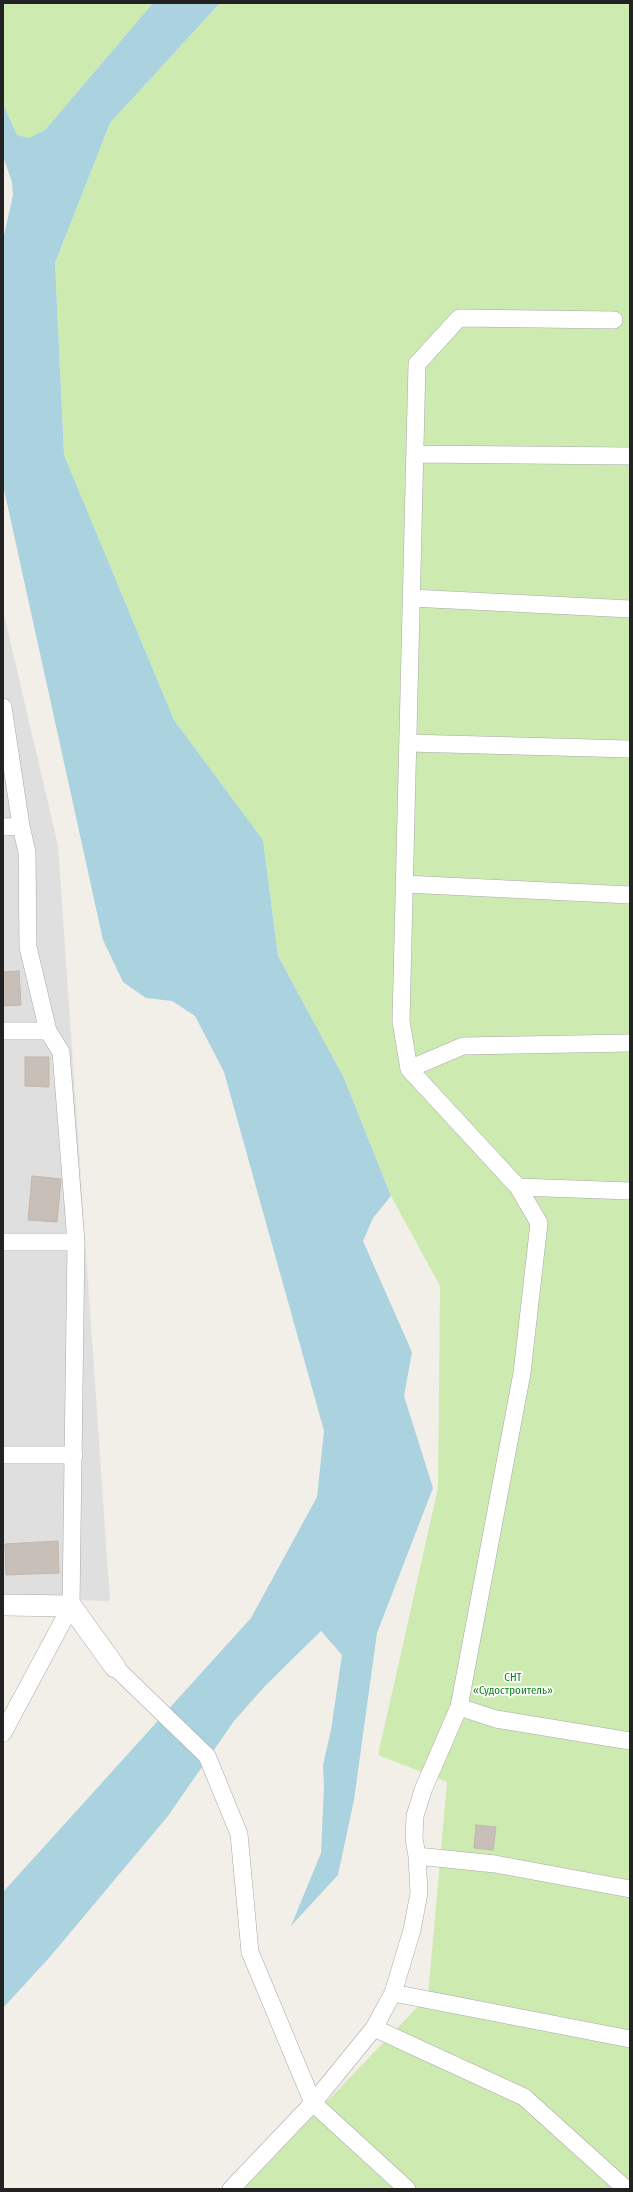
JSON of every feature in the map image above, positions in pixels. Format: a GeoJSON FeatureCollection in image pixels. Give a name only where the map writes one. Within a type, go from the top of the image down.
{"type":"FeatureCollection","features":[{"type":"Feature","properties":{"kind":"street"},"geometry":{"type":"LineString","coordinates":[[231,2189],[313,2104],[374,2028],[393,1993],[416,1914],[419,1893],[417,1856],[414,1838],[415,1816],[423,1790],[459,1707],[522,1374],[539,1223],[518,1188],[409,1069],[401,1021],[417,364],[459,318],[614,320]]}},
{"type":"Feature","properties":{"kind":"street"},"geometry":{"type":"LineString","coordinates":[[415,454],[630,456]]}},
{"type":"Feature","properties":{"kind":"street"},"geometry":{"type":"LineString","coordinates":[[411,598],[630,609]]}},
{"type":"Feature","properties":{"kind":"street"},"geometry":{"type":"LineString","coordinates":[[3,707],[21,826],[27,852],[28,947],[48,1031],[60,1052],[76,1242],[71,1606],[3,1733]]}},
{"type":"Feature","properties":{"kind":"street"},"geometry":{"type":"LineString","coordinates":[[408,743],[630,749]]}},
{"type":"Feature","properties":{"kind":"street"},"geometry":{"type":"LineString","coordinates":[[3,827],[21,826]]}},
{"type":"Feature","properties":{"kind":"street"},"geometry":{"type":"LineString","coordinates":[[404,884],[630,895]]}},
{"type":"Feature","properties":{"kind":"street"},"geometry":{"type":"LineString","coordinates":[[3,1031],[48,1031]]}},
{"type":"Feature","properties":{"kind":"street"},"geometry":{"type":"LineString","coordinates":[[409,1069],[463,1046],[630,1043]]}},
{"type":"Feature","properties":{"kind":"street"},"geometry":{"type":"LineString","coordinates":[[518,1188],[630,1191]]}},
{"type":"Feature","properties":{"kind":"street"},"geometry":{"type":"LineString","coordinates":[[3,1242],[76,1242]]}},
{"type":"Feature","properties":{"kind":"street"},"geometry":{"type":"LineString","coordinates":[[3,1455],[74,1455]]}},
{"type":"Feature","properties":{"kind":"street"},"geometry":{"type":"LineString","coordinates":[[3,1605],[71,1606]]}},
{"type":"Feature","properties":{"kind":"street"},"geometry":{"type":"LineString","coordinates":[[71,1606],[115,1667],[207,1756],[239,1834],[250,1952],[313,2104],[406,2189]]}},
{"type":"Feature","properties":{"kind":"street"},"geometry":{"type":"LineString","coordinates":[[459,1707],[496,1719],[630,1741]]}},
{"type":"Feature","properties":{"kind":"street"},"geometry":{"type":"LineString","coordinates":[[417,1856],[495,1864],[630,1889]]}},
{"type":"Feature","properties":{"kind":"street"},"geometry":{"type":"LineString","coordinates":[[393,1993],[630,2039]]}},
{"type":"Feature","properties":{"kind":"street"},"geometry":{"type":"LineString","coordinates":[[374,2028],[524,2098],[626,2189]]}},
{"type":"Feature","properties":{"kind":"shaded area"},"geometry":{"type":"Polygon","coordinates":[[[3,610],[58,846],[110,1601],[3,1598],[3,610]]]}},
{"type":"Feature","properties":{"kind":"green space"},"geometry":{"type":"Polygon","coordinates":[[[3,3],[153,3],[45,130],[29,138],[17,135],[3,104],[3,3]]]}},
{"type":"Feature","properties":{"kind":"green space","name":"СНТ «Судостроитель»"},"geometry":{"type":"Polygon","coordinates":[[[220,3],[630,3],[630,2189],[243,2189],[428,1996],[447,1782],[378,1755],[438,1488],[440,1286],[391,1196],[344,1078],[278,956],[263,840],[174,720],[64,455],[55,263],[110,123],[220,3]]]}},
{"type":"Feature","properties":{"kind":"water"},"geometry":{"type":"Polygon","coordinates":[[[153,3],[220,3],[110,123],[55,263],[64,455],[174,720],[263,840],[278,956],[344,1078],[391,1196],[373,1218],[363,1241],[412,1352],[404,1396],[433,1488],[377,1633],[354,1800],[338,1875],[291,1926],[321,1853],[324,1786],[323,1765],[331,1730],[342,1655],[321,1631],[265,1686],[234,1721],[168,1816],[49,1958],[3,2008],[3,1892],[251,1618],[317,1497],[324,1431],[224,1072],[195,1016],[172,1001],[146,998],[123,982],[103,940],[3,485],[3,240],[13,195],[12,182],[3,157],[3,104],[17,135],[29,138],[45,130],[153,3]]]}},
{"type":"Feature","properties":{"kind":"building"},"geometry":{"type":"Polygon","coordinates":[[[19,971],[21,1005],[3,1006],[3,972],[19,971]]]}},
{"type":"Feature","properties":{"kind":"building"},"geometry":{"type":"Polygon","coordinates":[[[25,1057],[49,1057],[49,1087],[25,1086],[25,1057]]]}},
{"type":"Feature","properties":{"kind":"building"},"geometry":{"type":"Polygon","coordinates":[[[32,1176],[61,1179],[57,1222],[28,1220],[32,1176]]]}},
{"type":"Feature","properties":{"kind":"building"},"geometry":{"type":"Polygon","coordinates":[[[58,1541],[59,1573],[6,1575],[5,1544],[58,1541]]]}},
{"type":"Feature","properties":{"kind":"building"},"geometry":{"type":"Polygon","coordinates":[[[476,1825],[496,1827],[493,1850],[474,1848],[476,1825]]]}}]}
